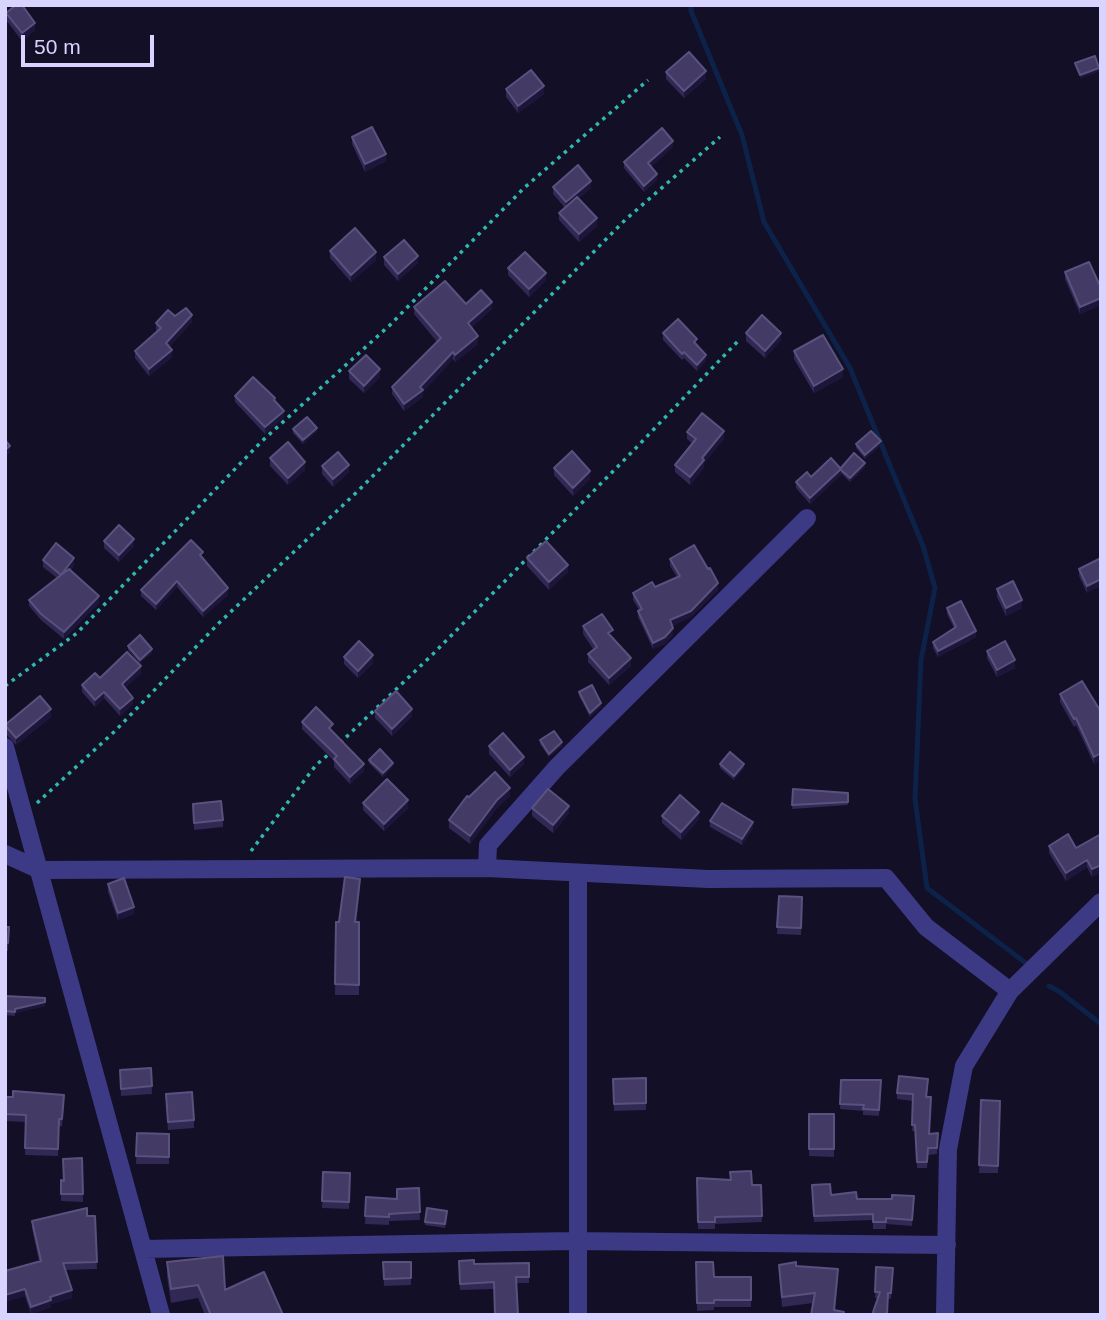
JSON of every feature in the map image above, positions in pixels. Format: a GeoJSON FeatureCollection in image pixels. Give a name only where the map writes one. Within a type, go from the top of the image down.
{"type":"FeatureCollection","features":[{"type":"Feature","properties":{"kind":"street"},"geometry":{"type":"LineString","coordinates":[[486,868],[488,845],[557,767],[807,518]]}},
{"type":"Feature","properties":{"kind":"street"},"geometry":{"type":"LineString","coordinates":[[5,747],[161,1315]]}},
{"type":"Feature","properties":{"kind":"street"},"geometry":{"type":"LineString","coordinates":[[5,854],[40,870],[486,868],[708,879],[886,878],[926,927],[1010,991]]}},
{"type":"Feature","properties":{"kind":"street"},"geometry":{"type":"LineString","coordinates":[[578,873],[578,1315]]}},
{"type":"Feature","properties":{"kind":"street"},"geometry":{"type":"LineString","coordinates":[[944,1315],[948,1149],[964,1066],[1010,991],[1101,902]]}},
{"type":"Feature","properties":{"kind":"street"},"geometry":{"type":"LineString","coordinates":[[144,1249],[578,1241],[947,1245]]}},
{"type":"Feature","properties":{"kind":"path"},"geometry":{"type":"LineString","coordinates":[[5,686],[77,633],[262,441],[390,326],[524,188],[648,80]]}},
{"type":"Feature","properties":{"kind":"path"},"geometry":{"type":"LineString","coordinates":[[25,814],[115,731],[219,622],[359,490],[625,220],[720,137]]}},
{"type":"Feature","properties":{"kind":"path"},"geometry":{"type":"LineString","coordinates":[[237,870],[316,765],[433,654],[739,340]]}},
{"type":"Feature","properties":{"kind":"building"},"geometry":{"type":"Polygon","coordinates":[[[16,5],[22,5],[35,23],[22,33],[6,13],[16,5]]]}},
{"type":"Feature","properties":{"kind":"building"},"geometry":{"type":"Polygon","coordinates":[[[689,52],[706,71],[684,91],[666,72],[689,52]]]}},
{"type":"Feature","properties":{"kind":"building"},"geometry":{"type":"Polygon","coordinates":[[[1095,56],[1099,68],[1080,75],[1075,63],[1095,56]]]}},
{"type":"Feature","properties":{"kind":"building"},"geometry":{"type":"Polygon","coordinates":[[[531,70],[544,86],[518,106],[506,89],[531,70]]]}},
{"type":"Feature","properties":{"kind":"building"},"geometry":{"type":"Polygon","coordinates":[[[372,127],[386,154],[365,164],[352,137],[372,127]]]}},
{"type":"Feature","properties":{"kind":"building"},"geometry":{"type":"Polygon","coordinates":[[[662,128],[673,141],[648,163],[657,174],[644,186],[624,162],[662,128]]]}},
{"type":"Feature","properties":{"kind":"building"},"geometry":{"type":"Polygon","coordinates":[[[578,165],[591,181],[566,202],[553,187],[578,165]]]}},
{"type":"Feature","properties":{"kind":"building"},"geometry":{"type":"Polygon","coordinates":[[[577,197],[597,218],[579,234],[559,213],[577,197]]]}},
{"type":"Feature","properties":{"kind":"building"},"geometry":{"type":"Polygon","coordinates":[[[355,228],[376,252],[351,275],[330,251],[355,228]]]}},
{"type":"Feature","properties":{"kind":"building"},"geometry":{"type":"Polygon","coordinates":[[[404,240],[418,256],[398,274],[384,257],[404,240]]]}},
{"type":"Feature","properties":{"kind":"building"},"geometry":{"type":"Polygon","coordinates":[[[525,252],[546,273],[529,289],[508,268],[525,252]]]}},
{"type":"Feature","properties":{"kind":"building"},"geometry":{"type":"Polygon","coordinates":[[[1089,262],[1101,288],[1101,298],[1080,307],[1065,272],[1089,262]]]}},
{"type":"Feature","properties":{"kind":"building"},"geometry":{"type":"Polygon","coordinates":[[[445,281],[466,304],[481,290],[492,302],[468,323],[478,336],[455,355],[453,352],[420,387],[423,390],[404,404],[392,387],[441,338],[414,307],[445,281]]]}},
{"type":"Feature","properties":{"kind":"building"},"geometry":{"type":"Polygon","coordinates":[[[186,308],[192,315],[166,343],[172,350],[149,369],[135,351],[161,328],[156,323],[168,310],[175,316],[186,308]]]}},
{"type":"Feature","properties":{"kind":"building"},"geometry":{"type":"Polygon","coordinates":[[[762,315],[781,333],[765,351],[746,333],[762,315]]]}},
{"type":"Feature","properties":{"kind":"building"},"geometry":{"type":"Polygon","coordinates":[[[678,319],[697,339],[694,342],[706,355],[697,365],[684,352],[682,354],[663,333],[678,319]]]}},
{"type":"Feature","properties":{"kind":"building"},"geometry":{"type":"Polygon","coordinates":[[[823,335],[843,369],[814,386],[794,351],[823,335]]]}},
{"type":"Feature","properties":{"kind":"building"},"geometry":{"type":"Polygon","coordinates":[[[366,355],[380,369],[364,386],[349,371],[366,355]]]}},
{"type":"Feature","properties":{"kind":"building"},"geometry":{"type":"Polygon","coordinates":[[[253,377],[275,398],[284,411],[265,427],[235,396],[253,377]]]}},
{"type":"Feature","properties":{"kind":"building"},"geometry":{"type":"Polygon","coordinates":[[[702,413],[724,431],[690,477],[675,465],[696,439],[687,432],[702,413]]]}},
{"type":"Feature","properties":{"kind":"building"},"geometry":{"type":"Polygon","coordinates":[[[307,417],[317,428],[303,440],[293,429],[307,417]]]}},
{"type":"Feature","properties":{"kind":"building"},"geometry":{"type":"Polygon","coordinates":[[[871,431],[881,441],[865,455],[856,444],[871,431]]]}},
{"type":"Feature","properties":{"kind":"building"},"geometry":{"type":"Polygon","coordinates":[[[288,442],[305,462],[288,478],[270,458],[288,442]]]}},
{"type":"Feature","properties":{"kind":"building"},"geometry":{"type":"Polygon","coordinates":[[[572,451],[590,471],[573,488],[554,468],[572,451]]]}},
{"type":"Feature","properties":{"kind":"building"},"geometry":{"type":"Polygon","coordinates":[[[338,452],[349,465],[333,479],[322,466],[338,452]]]}},
{"type":"Feature","properties":{"kind":"building"},"geometry":{"type":"Polygon","coordinates":[[[854,453],[865,463],[850,478],[840,469],[854,453]]]}},
{"type":"Feature","properties":{"kind":"building"},"geometry":{"type":"Polygon","coordinates":[[[831,458],[841,469],[810,498],[796,482],[807,472],[811,477],[831,458]]]}},
{"type":"Feature","properties":{"kind":"building"},"geometry":{"type":"Polygon","coordinates":[[[119,525],[134,539],[119,555],[104,541],[119,525]]]}},
{"type":"Feature","properties":{"kind":"building"},"geometry":{"type":"Polygon","coordinates":[[[191,540],[203,552],[200,555],[228,588],[203,611],[177,581],[156,604],[141,590],[191,540]]]}},
{"type":"Feature","properties":{"kind":"building"},"geometry":{"type":"Polygon","coordinates":[[[546,541],[568,565],[549,582],[527,558],[546,541]]]}},
{"type":"Feature","properties":{"kind":"building"},"geometry":{"type":"Polygon","coordinates":[[[56,543],[74,558],[61,575],[43,560],[56,543]]]}},
{"type":"Feature","properties":{"kind":"building"},"geometry":{"type":"Polygon","coordinates":[[[694,545],[718,583],[691,611],[670,620],[673,628],[665,637],[653,643],[638,611],[642,609],[633,593],[652,582],[655,587],[680,576],[670,559],[694,545]]]}},
{"type":"Feature","properties":{"kind":"building"},"geometry":{"type":"Polygon","coordinates":[[[1101,558],[1101,579],[1087,586],[1079,569],[1101,558]]]}},
{"type":"Feature","properties":{"kind":"building"},"geometry":{"type":"Polygon","coordinates":[[[69,569],[99,596],[64,632],[41,614],[29,600],[69,569]]]}},
{"type":"Feature","properties":{"kind":"building"},"geometry":{"type":"Polygon","coordinates":[[[1013,581],[1022,600],[1006,608],[997,589],[1013,581]]]}},
{"type":"Feature","properties":{"kind":"building"},"geometry":{"type":"Polygon","coordinates":[[[961,601],[976,631],[938,651],[933,642],[956,627],[947,608],[961,601]]]}},
{"type":"Feature","properties":{"kind":"building"},"geometry":{"type":"Polygon","coordinates":[[[602,614],[613,630],[608,633],[631,658],[609,678],[588,654],[597,647],[583,626],[602,614]]]}},
{"type":"Feature","properties":{"kind":"building"},"geometry":{"type":"Polygon","coordinates":[[[140,635],[152,649],[140,660],[128,646],[140,635]]]}},
{"type":"Feature","properties":{"kind":"building"},"geometry":{"type":"Polygon","coordinates":[[[359,641],[373,655],[358,671],[344,657],[359,641]]]}},
{"type":"Feature","properties":{"kind":"building"},"geometry":{"type":"Polygon","coordinates":[[[1005,641],[1015,660],[997,670],[987,651],[1005,641]]]}},
{"type":"Feature","properties":{"kind":"building"},"geometry":{"type":"Polygon","coordinates":[[[127,652],[141,666],[122,684],[133,698],[120,709],[104,692],[95,700],[82,685],[95,673],[100,678],[127,652]]]}},
{"type":"Feature","properties":{"kind":"building"},"geometry":{"type":"Polygon","coordinates":[[[1082,681],[1101,712],[1101,753],[1094,757],[1076,718],[1074,719],[1060,694],[1082,681]]]}},
{"type":"Feature","properties":{"kind":"building"},"geometry":{"type":"Polygon","coordinates":[[[592,685],[601,703],[590,713],[579,692],[592,685]]]}},
{"type":"Feature","properties":{"kind":"building"},"geometry":{"type":"Polygon","coordinates":[[[396,691],[412,709],[392,729],[375,711],[396,691]]]}},
{"type":"Feature","properties":{"kind":"building"},"geometry":{"type":"Polygon","coordinates":[[[40,696],[51,709],[16,738],[5,725],[40,696]]]}},
{"type":"Feature","properties":{"kind":"building"},"geometry":{"type":"Polygon","coordinates":[[[316,707],[333,724],[329,728],[364,764],[350,777],[334,759],[337,756],[302,722],[316,707]]]}},
{"type":"Feature","properties":{"kind":"building"},"geometry":{"type":"Polygon","coordinates":[[[554,731],[562,742],[549,754],[540,740],[554,731]]]}},
{"type":"Feature","properties":{"kind":"building"},"geometry":{"type":"Polygon","coordinates":[[[503,733],[524,757],[510,770],[489,746],[503,733]]]}},
{"type":"Feature","properties":{"kind":"building"},"geometry":{"type":"Polygon","coordinates":[[[380,749],[393,763],[383,773],[369,760],[380,749]]]}},
{"type":"Feature","properties":{"kind":"building"},"geometry":{"type":"Polygon","coordinates":[[[730,752],[744,764],[734,776],[720,764],[730,752]]]}},
{"type":"Feature","properties":{"kind":"building"},"geometry":{"type":"Polygon","coordinates":[[[495,772],[510,788],[497,800],[470,836],[449,820],[467,796],[495,772]]]}},
{"type":"Feature","properties":{"kind":"building"},"geometry":{"type":"Polygon","coordinates":[[[387,779],[408,800],[384,824],[363,803],[387,779]]]}},
{"type":"Feature","properties":{"kind":"building"},"geometry":{"type":"Polygon","coordinates":[[[548,789],[569,806],[553,825],[532,808],[548,789]]]}},
{"type":"Feature","properties":{"kind":"building"},"geometry":{"type":"Polygon","coordinates":[[[793,789],[848,793],[848,802],[792,805],[793,789]]]}},
{"type":"Feature","properties":{"kind":"building"},"geometry":{"type":"Polygon","coordinates":[[[680,795],[699,812],[681,832],[662,816],[680,795]]]}},
{"type":"Feature","properties":{"kind":"building"},"geometry":{"type":"Polygon","coordinates":[[[221,801],[223,820],[194,823],[193,804],[221,801]]]}},
{"type":"Feature","properties":{"kind":"building"},"geometry":{"type":"Polygon","coordinates":[[[722,803],[753,822],[742,839],[710,821],[722,803]]]}},
{"type":"Feature","properties":{"kind":"building"},"geometry":{"type":"Polygon","coordinates":[[[1068,834],[1076,848],[1101,834],[1101,865],[1092,869],[1087,860],[1066,873],[1049,846],[1068,834]]]}},
{"type":"Feature","properties":{"kind":"building"},"geometry":{"type":"Polygon","coordinates":[[[345,877],[360,879],[355,922],[359,922],[359,985],[335,984],[336,922],[339,922],[345,877]]]}},
{"type":"Feature","properties":{"kind":"building"},"geometry":{"type":"Polygon","coordinates":[[[124,878],[134,907],[118,913],[108,884],[124,878]]]}},
{"type":"Feature","properties":{"kind":"building"},"geometry":{"type":"Polygon","coordinates":[[[779,896],[802,897],[801,928],[777,927],[779,896]]]}},
{"type":"Feature","properties":{"kind":"building"},"geometry":{"type":"Polygon","coordinates":[[[5,927],[9,927],[8,943],[5,943],[5,927]]]}},
{"type":"Feature","properties":{"kind":"building"},"geometry":{"type":"Polygon","coordinates":[[[5,996],[45,998],[45,1002],[15,1009],[15,1012],[5,1011],[5,996]]]}},
{"type":"Feature","properties":{"kind":"building"},"geometry":{"type":"Polygon","coordinates":[[[151,1068],[152,1086],[121,1089],[120,1070],[151,1068]]]}},
{"type":"Feature","properties":{"kind":"building"},"geometry":{"type":"Polygon","coordinates":[[[899,1076],[928,1079],[926,1097],[931,1097],[929,1134],[938,1133],[937,1148],[928,1148],[927,1162],[917,1162],[915,1125],[912,1125],[913,1094],[897,1093],[899,1076]]]}},
{"type":"Feature","properties":{"kind":"building"},"geometry":{"type":"Polygon","coordinates":[[[646,1078],[646,1103],[614,1104],[613,1079],[646,1078]]]}},
{"type":"Feature","properties":{"kind":"building"},"geometry":{"type":"Polygon","coordinates":[[[841,1080],[881,1080],[879,1110],[863,1109],[864,1105],[840,1104],[841,1080]]]}},
{"type":"Feature","properties":{"kind":"building"},"geometry":{"type":"Polygon","coordinates":[[[13,1091],[64,1095],[62,1119],[59,1119],[58,1149],[25,1148],[26,1115],[5,1114],[5,1097],[13,1097],[13,1091]]]}},
{"type":"Feature","properties":{"kind":"building"},"geometry":{"type":"Polygon","coordinates":[[[192,1092],[194,1120],[168,1122],[166,1094],[192,1092]]]}},
{"type":"Feature","properties":{"kind":"building"},"geometry":{"type":"Polygon","coordinates":[[[981,1100],[1000,1101],[998,1166],[979,1165],[981,1100]]]}},
{"type":"Feature","properties":{"kind":"building"},"geometry":{"type":"Polygon","coordinates":[[[809,1114],[834,1114],[834,1149],[809,1149],[809,1114]]]}},
{"type":"Feature","properties":{"kind":"building"},"geometry":{"type":"Polygon","coordinates":[[[137,1133],[169,1134],[169,1157],[136,1156],[137,1133]]]}},
{"type":"Feature","properties":{"kind":"building"},"geometry":{"type":"Polygon","coordinates":[[[82,1158],[83,1194],[61,1194],[61,1180],[64,1181],[63,1159],[82,1158]]]}},
{"type":"Feature","properties":{"kind":"building"},"geometry":{"type":"Polygon","coordinates":[[[751,1171],[752,1185],[761,1185],[762,1216],[715,1217],[715,1222],[698,1222],[697,1178],[731,1180],[730,1172],[751,1171]]]}},
{"type":"Feature","properties":{"kind":"building"},"geometry":{"type":"Polygon","coordinates":[[[323,1172],[350,1173],[349,1202],[322,1201],[323,1172]]]}},
{"type":"Feature","properties":{"kind":"building"},"geometry":{"type":"Polygon","coordinates":[[[830,1184],[831,1195],[856,1192],[857,1199],[892,1199],[892,1195],[914,1196],[912,1220],[886,1218],[886,1222],[873,1222],[873,1214],[814,1216],[812,1185],[830,1184]]]}},
{"type":"Feature","properties":{"kind":"building"},"geometry":{"type":"Polygon","coordinates":[[[419,1188],[420,1212],[389,1214],[389,1217],[365,1216],[366,1197],[397,1199],[397,1189],[419,1188]]]}},
{"type":"Feature","properties":{"kind":"building"},"geometry":{"type":"Polygon","coordinates":[[[87,1208],[87,1216],[95,1216],[97,1262],[63,1263],[72,1290],[31,1307],[25,1289],[5,1295],[5,1271],[41,1261],[32,1221],[87,1208]]]}},
{"type":"Feature","properties":{"kind":"building"},"geometry":{"type":"Polygon","coordinates":[[[427,1208],[447,1211],[445,1224],[425,1222],[427,1208]]]}},
{"type":"Feature","properties":{"kind":"building"},"geometry":{"type":"Polygon","coordinates":[[[223,1256],[225,1290],[264,1272],[283,1315],[211,1315],[198,1285],[171,1289],[167,1262],[223,1256]]]}},
{"type":"Feature","properties":{"kind":"building"},"geometry":{"type":"Polygon","coordinates":[[[474,1260],[474,1264],[529,1263],[529,1277],[516,1277],[518,1315],[495,1315],[494,1282],[460,1284],[459,1261],[474,1260]]]}},
{"type":"Feature","properties":{"kind":"building"},"geometry":{"type":"Polygon","coordinates":[[[383,1262],[411,1262],[411,1278],[384,1279],[383,1262]]]}},
{"type":"Feature","properties":{"kind":"building"},"geometry":{"type":"Polygon","coordinates":[[[696,1262],[713,1262],[714,1277],[751,1277],[751,1300],[697,1303],[696,1262]]]}},
{"type":"Feature","properties":{"kind":"building"},"geometry":{"type":"Polygon","coordinates":[[[796,1262],[796,1266],[838,1269],[834,1310],[844,1312],[843,1315],[811,1315],[815,1293],[782,1297],[779,1265],[796,1262]]]}},
{"type":"Feature","properties":{"kind":"building"},"geometry":{"type":"Polygon","coordinates":[[[876,1267],[893,1268],[887,1315],[872,1315],[880,1292],[875,1292],[876,1267]]]}},
{"type":"Feature","properties":{"kind":"waterway"},"geometry":{"type":"LineString","coordinates":[[691,5],[691,11],[742,135],[764,222],[850,368],[923,546],[935,588],[921,660],[915,799],[927,888],[1027,964]]}},
{"type":"Feature","properties":{"kind":"waterway"},"geometry":{"type":"LineString","coordinates":[[1049,986],[1101,1024]]}}]}
